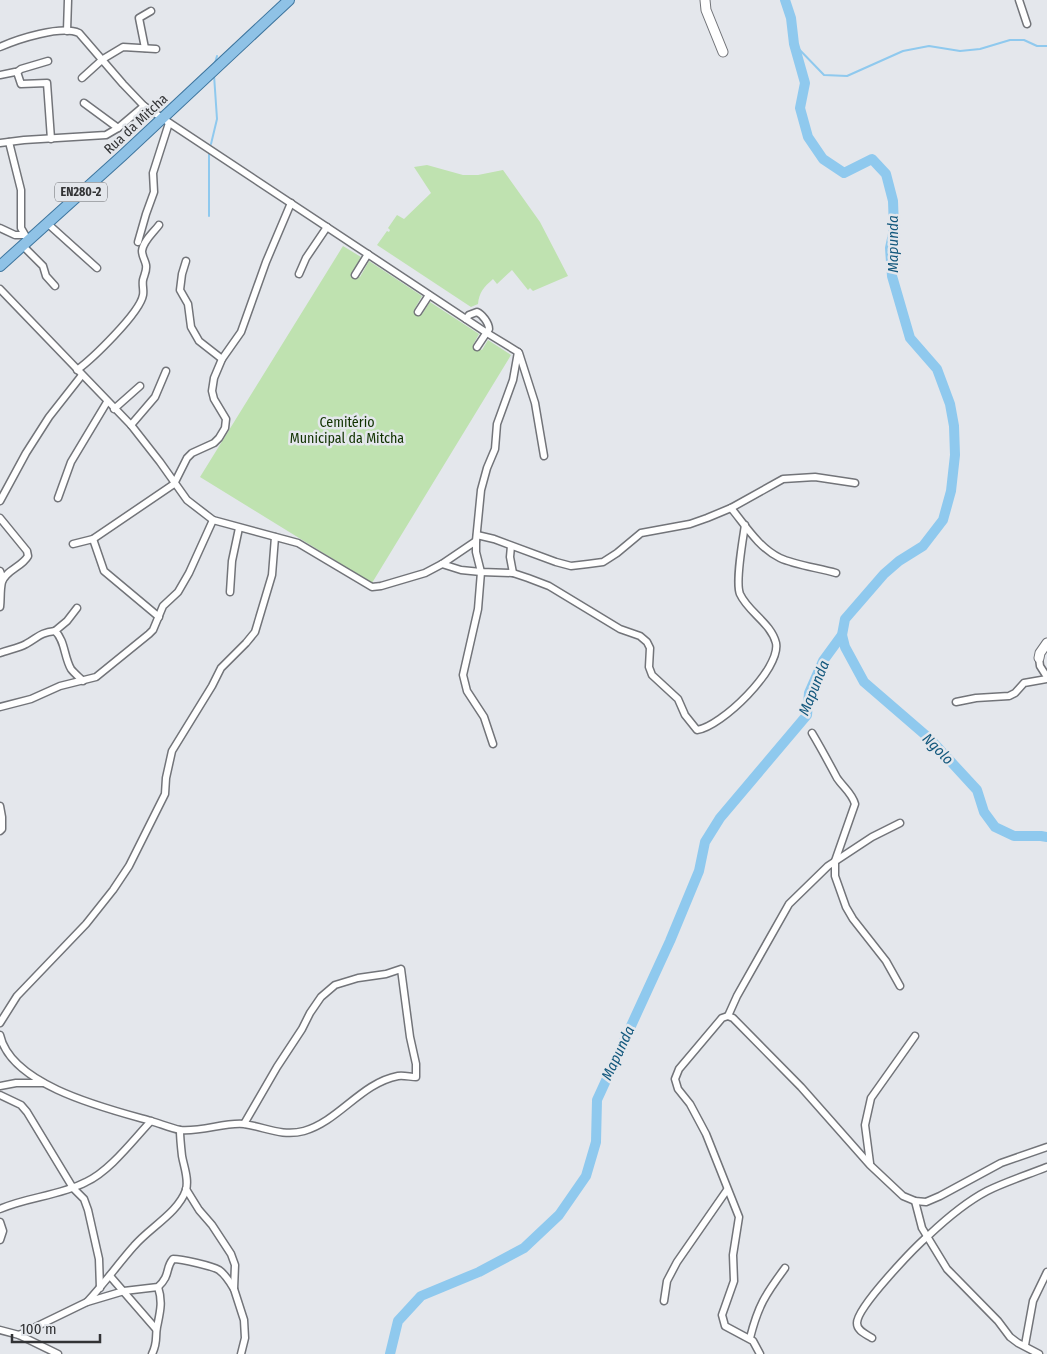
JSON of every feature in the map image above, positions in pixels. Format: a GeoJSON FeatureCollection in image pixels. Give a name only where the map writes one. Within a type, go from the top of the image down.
{"type":"FeatureCollection","features":[{"type":"Feature","properties":{"kind":"main road","name":"Rua da Mitcha"},"geometry":{"type":"LineString","coordinates":[[0,266],[24,240],[166,120],[214,70],[289,0]]}},
{"type":"Feature","properties":{"kind":"street"},"geometry":{"type":"LineString","coordinates":[[67,31],[68,0]]}},
{"type":"Feature","properties":{"kind":"street"},"geometry":{"type":"LineString","coordinates":[[704,0],[706,10],[723,52]]}},
{"type":"Feature","properties":{"kind":"street"},"geometry":{"type":"LineString","coordinates":[[1019,0],[1027,24]]}},
{"type":"Feature","properties":{"kind":"street"},"geometry":{"type":"LineString","coordinates":[[145,48],[139,18],[151,11]]}},
{"type":"Feature","properties":{"kind":"street"},"geometry":{"type":"LineString","coordinates":[[2,44],[52,32],[74,31],[79,33],[144,106],[518,352],[535,403],[544,456]]}},
{"type":"Feature","properties":{"kind":"street"},"geometry":{"type":"LineString","coordinates":[[82,78],[103,59],[124,47],[156,49]]}},
{"type":"Feature","properties":{"kind":"street"},"geometry":{"type":"LineString","coordinates":[[0,75],[17,72],[48,61]]}},
{"type":"Feature","properties":{"kind":"street"},"geometry":{"type":"LineString","coordinates":[[17,72],[21,84],[47,83],[51,139]]}},
{"type":"Feature","properties":{"kind":"street"},"geometry":{"type":"LineString","coordinates":[[84,103],[118,128]]}},
{"type":"Feature","properties":{"kind":"street"},"geometry":{"type":"LineString","coordinates":[[0,143],[106,135],[118,128],[144,106]]}},
{"type":"Feature","properties":{"kind":"street"},"geometry":{"type":"LineString","coordinates":[[138,242],[154,192],[153,173],[166,120]]}},
{"type":"Feature","properties":{"kind":"street"},"geometry":{"type":"LineString","coordinates":[[9,142],[21,190],[21,228],[24,240],[43,266],[46,276],[55,286]]}},
{"type":"Feature","properties":{"kind":"street"},"geometry":{"type":"LineString","coordinates":[[73,544],[93,539],[174,484],[188,458],[196,450],[214,444],[225,428],[226,419],[214,399],[212,391],[214,378],[222,359],[241,332],[266,262],[291,203]]}},
{"type":"Feature","properties":{"kind":"street"},"geometry":{"type":"LineString","coordinates":[[47,222],[97,268]]}},
{"type":"Feature","properties":{"kind":"street"},"geometry":{"type":"LineString","coordinates":[[0,501],[26,453],[80,373],[128,320],[142,300],[144,294],[143,281],[147,267],[143,248],[159,225]]}},
{"type":"Feature","properties":{"kind":"street"},"geometry":{"type":"LineString","coordinates":[[299,274],[306,258],[327,227]]}},
{"type":"Feature","properties":{"kind":"street"},"geometry":{"type":"LineString","coordinates":[[0,228],[24,240]]}},
{"type":"Feature","properties":{"kind":"street"},"geometry":{"type":"LineString","coordinates":[[355,274],[368,254]]}},
{"type":"Feature","properties":{"kind":"street"},"geometry":{"type":"LineString","coordinates":[[186,262],[180,290],[188,304],[191,327],[199,341],[222,359]]}},
{"type":"Feature","properties":{"kind":"street"},"geometry":{"type":"LineString","coordinates":[[0,289],[131,426],[187,500],[213,520],[298,542],[372,586],[381,586],[425,573],[442,564],[476,538]]}},
{"type":"Feature","properties":{"kind":"street"},"geometry":{"type":"LineString","coordinates":[[418,312],[429,295]]}},
{"type":"Feature","properties":{"kind":"street"},"geometry":{"type":"LineString","coordinates":[[466,319],[474,312],[480,313],[489,326],[487,333],[477,347]]}},
{"type":"Feature","properties":{"kind":"street"},"geometry":{"type":"LineString","coordinates":[[493,744],[484,717],[467,691],[464,675],[478,609],[481,572],[476,552],[476,538],[481,490],[495,449],[498,424],[512,380],[518,352]]}},
{"type":"Feature","properties":{"kind":"street"},"geometry":{"type":"LineString","coordinates":[[131,426],[155,397],[166,371]]}},
{"type":"Feature","properties":{"kind":"street"},"geometry":{"type":"LineString","coordinates":[[114,409],[140,386]]}},
{"type":"Feature","properties":{"kind":"street"},"geometry":{"type":"LineString","coordinates":[[58,498],[71,462],[107,402]]}},
{"type":"Feature","properties":{"kind":"street"},"geometry":{"type":"LineString","coordinates":[[476,538],[511,546],[571,566],[603,562],[641,533],[690,524],[732,508],[783,479],[815,477],[855,483]]}},
{"type":"Feature","properties":{"kind":"street"},"geometry":{"type":"LineString","coordinates":[[732,508],[745,525],[771,552],[781,559],[836,573]]}},
{"type":"Feature","properties":{"kind":"street"},"geometry":{"type":"LineString","coordinates":[[0,518],[27,551],[28,556],[25,562],[7,574],[3,580]]}},
{"type":"Feature","properties":{"kind":"street"},"geometry":{"type":"LineString","coordinates":[[0,707],[31,699],[60,686],[96,677],[153,630],[163,606],[178,592],[189,574],[213,520]]}},
{"type":"Feature","properties":{"kind":"street"},"geometry":{"type":"LineString","coordinates":[[442,564],[461,570],[513,573],[549,586],[620,628],[640,636],[647,642],[650,648],[649,667],[652,675],[678,699],[685,715],[694,728],[700,730],[711,725],[743,699],[769,668],[775,654],[776,645],[772,634],[740,593],[739,583],[745,525]]}},
{"type":"Feature","properties":{"kind":"street"},"geometry":{"type":"LineString","coordinates":[[230,592],[232,562],[239,528]]}},
{"type":"Feature","properties":{"kind":"street"},"geometry":{"type":"LineString","coordinates":[[0,1023],[17,996],[86,924],[129,866],[165,794],[166,778],[172,750],[212,686],[221,668],[255,632],[272,575],[274,537]]}},
{"type":"Feature","properties":{"kind":"street"},"geometry":{"type":"LineString","coordinates":[[93,539],[104,571],[159,617]]}},
{"type":"Feature","properties":{"kind":"street"},"geometry":{"type":"LineString","coordinates":[[511,546],[510,557],[513,573]]}},
{"type":"Feature","properties":{"kind":"street"},"geometry":{"type":"LineString","coordinates":[[0,571],[3,580],[0,607]]}},
{"type":"Feature","properties":{"kind":"street"},"geometry":{"type":"LineString","coordinates":[[0,653],[28,643],[36,636],[45,632],[55,631],[67,621],[77,608]]}},
{"type":"Feature","properties":{"kind":"street"},"geometry":{"type":"LineString","coordinates":[[55,631],[61,636],[65,654],[72,671],[83,681]]}},
{"type":"Feature","properties":{"kind":"street"},"geometry":{"type":"LineString","coordinates":[[956,702],[976,698],[1009,696],[1015,693],[1024,683],[1047,678],[1040,666],[1039,658],[1040,652],[1047,643]]}},
{"type":"Feature","properties":{"kind":"street"},"geometry":{"type":"LineString","coordinates":[[812,733],[838,779],[853,797],[855,804],[835,861],[835,876],[846,907],[853,919],[886,961],[900,986]]}},
{"type":"Feature","properties":{"kind":"street"},"geometry":{"type":"LineString","coordinates":[[0,806],[2,829],[0,831]]}},
{"type":"Feature","properties":{"kind":"street"},"geometry":{"type":"LineString","coordinates":[[728,1016],[737,996],[788,904],[835,861],[872,837],[900,823]]}},
{"type":"Feature","properties":{"kind":"street"},"geometry":{"type":"LineString","coordinates":[[0,1035],[10,1056],[44,1083],[122,1114],[180,1130],[207,1129],[244,1124],[281,1133],[304,1131],[326,1121],[372,1087],[384,1081],[399,1076],[416,1077],[416,1064],[410,1037],[401,968],[386,974],[358,978],[335,985],[321,997],[244,1124]]}},
{"type":"Feature","properties":{"kind":"street"},"geometry":{"type":"LineString","coordinates":[[760,1354],[750,1338],[725,1326],[722,1315],[734,1281],[733,1255],[739,1217],[706,1134],[690,1104],[678,1089],[675,1079],[679,1069],[722,1018],[728,1016],[733,1018],[801,1087],[870,1164],[903,1196],[926,1202],[1001,1163],[1047,1147]]}},
{"type":"Feature","properties":{"kind":"street"},"geometry":{"type":"LineString","coordinates":[[870,1164],[865,1125],[871,1098],[915,1036]]}},
{"type":"Feature","properties":{"kind":"street"},"geometry":{"type":"LineString","coordinates":[[0,1086],[16,1083],[44,1083]]}},
{"type":"Feature","properties":{"kind":"street"},"geometry":{"type":"LineString","coordinates":[[0,1095],[21,1105],[27,1112],[73,1188],[84,1199],[99,1259],[100,1288]]}},
{"type":"Feature","properties":{"kind":"street"},"geometry":{"type":"LineString","coordinates":[[0,1209],[11,1204],[73,1188],[88,1182],[111,1163],[151,1121]]}},
{"type":"Feature","properties":{"kind":"street"},"geometry":{"type":"LineString","coordinates":[[87,1302],[139,1241],[174,1210],[181,1200],[186,1189],[187,1179],[180,1130]]}},
{"type":"Feature","properties":{"kind":"street"},"geometry":{"type":"LineString","coordinates":[[872,1338],[859,1330],[856,1324],[858,1315],[878,1289],[927,1237],[953,1214],[986,1191],[1047,1167]]}},
{"type":"Feature","properties":{"kind":"street"},"geometry":{"type":"LineString","coordinates":[[84,1199],[88,1182]]}},
{"type":"Feature","properties":{"kind":"street"},"geometry":{"type":"LineString","coordinates":[[186,1189],[231,1254],[235,1265],[234,1289]]}},
{"type":"Feature","properties":{"kind":"street"},"geometry":{"type":"LineString","coordinates":[[664,1301],[667,1281],[677,1262],[728,1190]]}},
{"type":"Feature","properties":{"kind":"street"},"geometry":{"type":"LineString","coordinates":[[915,1200],[922,1228],[947,1269],[998,1321],[1010,1337],[1039,1354]]}},
{"type":"Feature","properties":{"kind":"street"},"geometry":{"type":"LineString","coordinates":[[0,1222],[3,1231],[0,1240]]}},
{"type":"Feature","properties":{"kind":"street"},"geometry":{"type":"LineString","coordinates":[[19,1335],[87,1302],[124,1292],[158,1287],[168,1276],[173,1259],[198,1263],[218,1270],[226,1277],[234,1289],[244,1320],[245,1338],[241,1354]]}},
{"type":"Feature","properties":{"kind":"street"},"geometry":{"type":"LineString","coordinates":[[750,1338],[756,1314],[765,1294],[785,1268]]}},
{"type":"Feature","properties":{"kind":"street"},"geometry":{"type":"LineString","coordinates":[[1024,1346],[1033,1301],[1047,1272]]}},
{"type":"Feature","properties":{"kind":"street"},"geometry":{"type":"LineString","coordinates":[[110,1276],[156,1329]]}},
{"type":"Feature","properties":{"kind":"street"},"geometry":{"type":"LineString","coordinates":[[152,1354],[156,1345],[156,1329],[162,1310],[158,1287]]}},
{"type":"Feature","properties":{"kind":"street"},"geometry":{"type":"LineString","coordinates":[[0,1330],[19,1335],[58,1354]]}},
{"type":"Feature","properties":{"kind":"green space"},"geometry":{"type":"Polygon","coordinates":[[[427,165],[463,175],[478,175],[503,170],[540,222],[568,276],[533,291],[530,288],[528,290],[512,270],[497,284],[493,279],[482,290],[478,304],[471,307],[377,245],[387,231],[389,232],[388,228],[397,215],[404,219],[431,193],[414,167],[427,165]]]}},
{"type":"Feature","properties":{"kind":"green space","name":"Cemitério Municipal da Mitcha"},"geometry":{"type":"Polygon","coordinates":[[[343,246],[361,257],[352,273],[360,277],[369,261],[422,296],[414,310],[422,314],[430,302],[479,334],[473,345],[482,350],[488,340],[511,355],[372,583],[200,477],[343,246]]]}},
{"type":"Feature","properties":{"kind":"waterway","name":"Mapunda"},"geometry":{"type":"LineString","coordinates":[[390,1354],[398,1321],[421,1296],[479,1272],[524,1248],[559,1215],[586,1176],[596,1142],[597,1100],[670,941],[699,871],[705,842],[720,818],[807,715],[809,693],[823,661],[842,635],[845,619],[884,574],[899,561],[923,546],[943,520],[951,491],[955,455],[954,426],[950,404],[937,369],[910,338],[892,276],[890,248],[894,229],[893,201],[886,174],[872,159],[844,173],[823,159],[808,137],[800,108],[805,83],[794,44],[791,18],[785,0]]}},
{"type":"Feature","properties":{"kind":"waterway"},"geometry":{"type":"LineString","coordinates":[[794,44],[824,75],[847,76],[903,51],[929,46],[960,51],[980,49],[1010,40],[1024,40],[1037,46],[1047,46]]}},
{"type":"Feature","properties":{"kind":"waterway"},"geometry":{"type":"LineString","coordinates":[[215,63],[217,56]]}},
{"type":"Feature","properties":{"kind":"waterway"},"geometry":{"type":"LineString","coordinates":[[211,144],[217,119],[214,75]]}},
{"type":"Feature","properties":{"kind":"waterway"},"geometry":{"type":"LineString","coordinates":[[209,154],[209,216]]}},
{"type":"Feature","properties":{"kind":"waterway","name":"Ngolo"},"geometry":{"type":"LineString","coordinates":[[842,635],[845,647],[864,682],[930,739],[977,790],[984,812],[995,827],[1014,836],[1047,837]]}}]}
